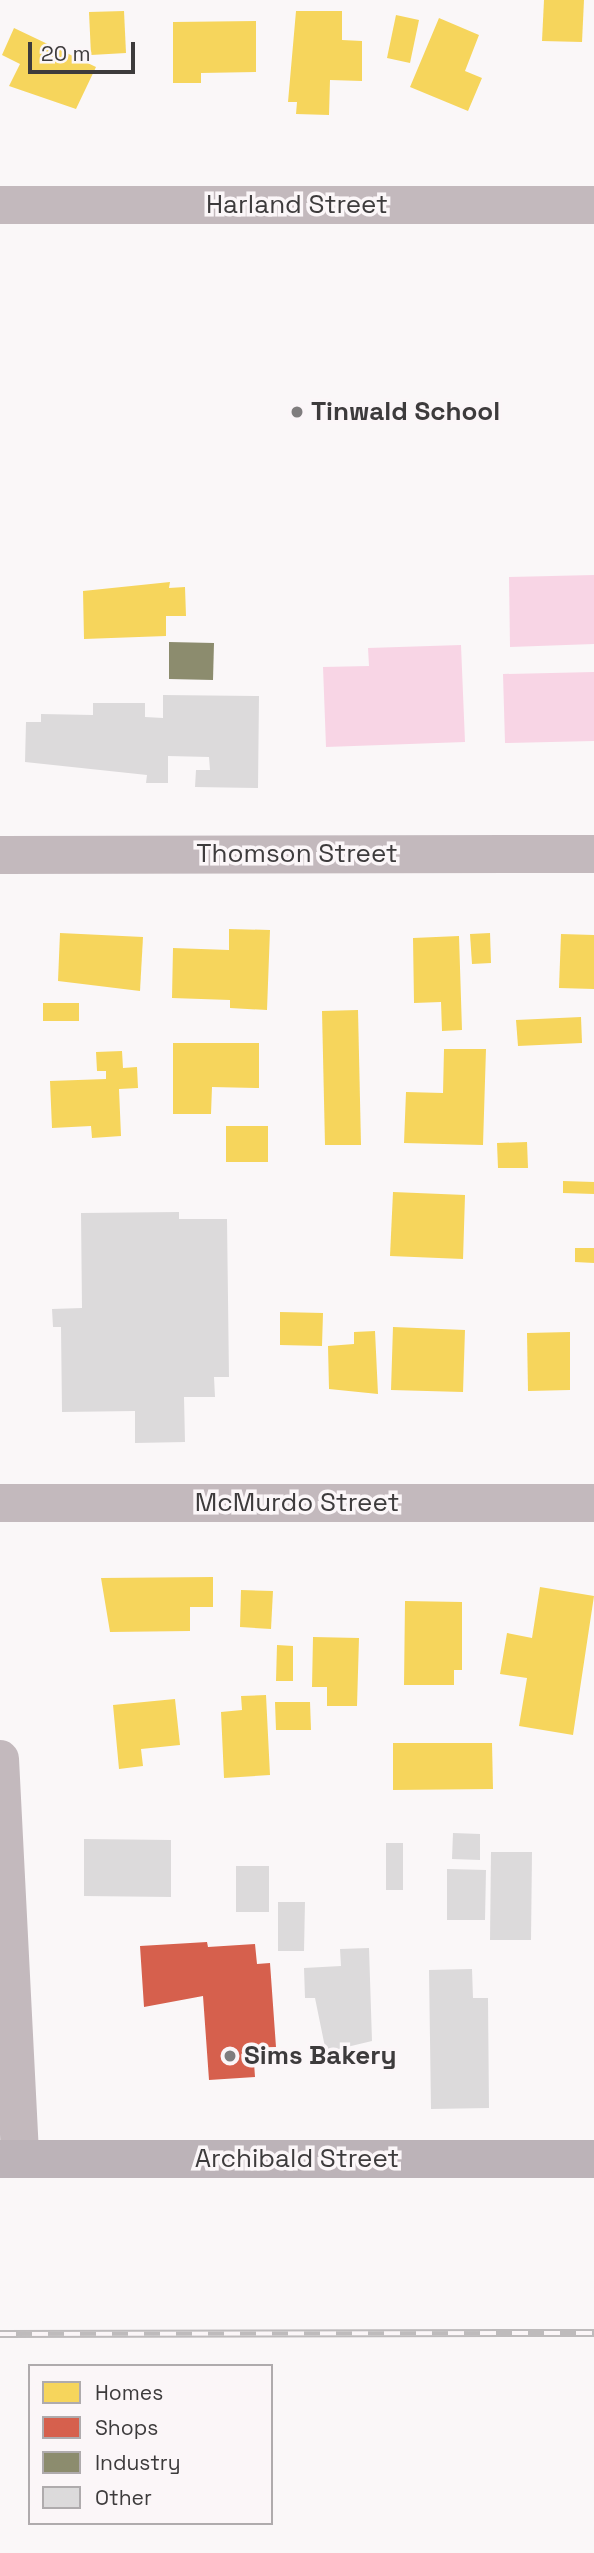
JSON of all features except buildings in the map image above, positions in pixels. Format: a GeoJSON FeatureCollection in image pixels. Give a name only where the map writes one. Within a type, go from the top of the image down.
{"type":"FeatureCollection","features":[{"type":"Feature","properties":{"kind":"highway","name":"Archibald Street"},"geometry":{"type":"LineString","coordinates":[[10,2159],[594,2159]]}},
{"type":"Feature","properties":{"kind":"street","name":"Harland Street"},"geometry":{"type":"LineString","coordinates":[[0,205],[594,205]]}},
{"type":"Feature","properties":{"kind":"street","name":"Thomson Street"},"geometry":{"type":"LineString","coordinates":[[0,855],[594,854]]}},
{"type":"Feature","properties":{"kind":"street","name":"McMurdo Street"},"geometry":{"type":"LineString","coordinates":[[0,1503],[594,1503]]}},
{"type":"Feature","properties":{"kind":"street"},"geometry":{"type":"LineString","coordinates":[[0,1759],[10,2159]]}},
{"type":"Feature","properties":{"kind":"shaded area"},"geometry":{"type":"Polygon","coordinates":[[[594,575],[594,644],[510,647],[509,577],[594,575]]]}},
{"type":"Feature","properties":{"kind":"shaded area"},"geometry":{"type":"Polygon","coordinates":[[[461,645],[465,742],[326,747],[323,667],[369,666],[368,648],[461,645]]]}},
{"type":"Feature","properties":{"kind":"shaded area"},"geometry":{"type":"Polygon","coordinates":[[[594,672],[594,741],[505,743],[503,674],[594,672]]]}},
{"type":"Feature","properties":{"kind":"railway"},"geometry":{"type":"LineString","coordinates":[[0,2334],[594,2333]]}},
{"type":"Feature","properties":{"kind":"place","name":"Tinwald School"},"geometry":{"type":"Point","coordinates":[297,412]}},
{"type":"Feature","properties":{"kind":"place","name":"Sims Bakery"},"geometry":{"type":"Point","coordinates":[230,2056]}}]}
